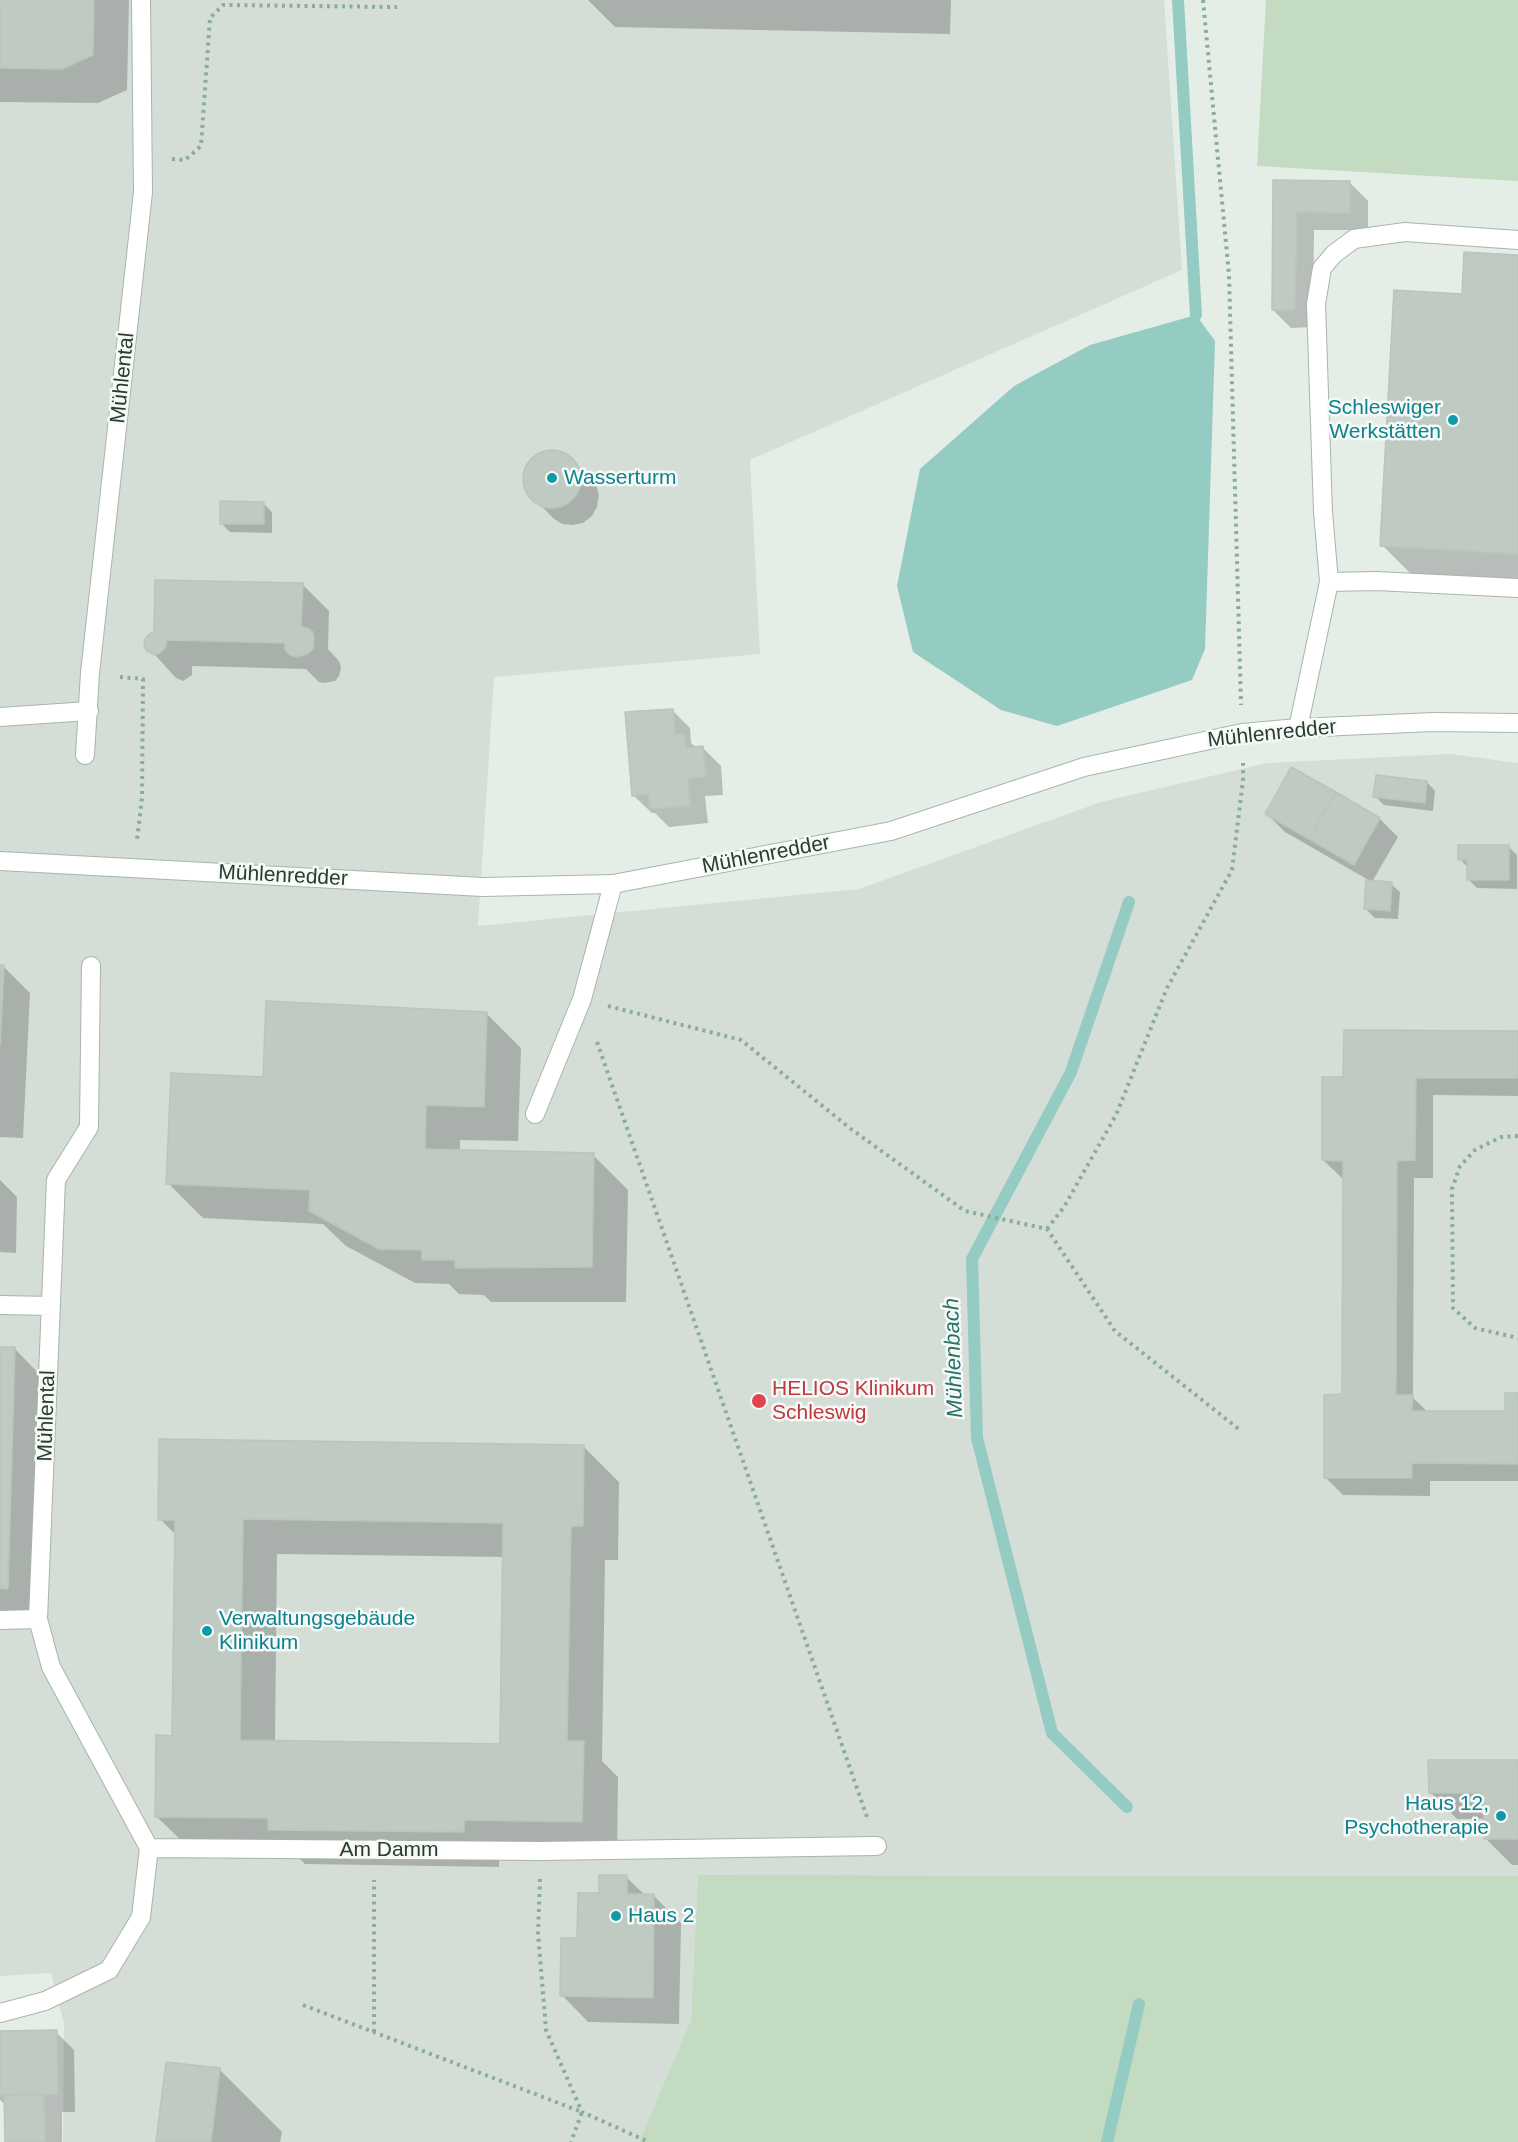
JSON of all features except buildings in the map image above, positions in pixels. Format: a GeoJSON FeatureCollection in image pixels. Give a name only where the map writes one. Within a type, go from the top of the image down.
{"type":"FeatureCollection","features":[{"type":"Feature","properties":{"kind":"street","name":"Mühlental"},"geometry":{"type":"LineString","coordinates":[[86,755],[90,674],[142,204],[144,159],[141,0]]}},
{"type":"Feature","properties":{"kind":"street"},"geometry":{"type":"LineString","coordinates":[[1298,728],[1329,582],[1323,512],[1316,304],[1322,268],[1334,254],[1354,239],[1365,237],[1405,232],[1518,240]]}},
{"type":"Feature","properties":{"kind":"street"},"geometry":{"type":"LineString","coordinates":[[1329,582],[1376,581],[1518,588]]}},
{"type":"Feature","properties":{"kind":"street"},"geometry":{"type":"LineString","coordinates":[[0,717],[88,711]]}},
{"type":"Feature","properties":{"kind":"street","name":"Mühlenredder"},"geometry":{"type":"LineString","coordinates":[[0,861],[483,887],[613,884],[891,831],[1084,767],[1242,733],[1433,722],[1518,723]]}},
{"type":"Feature","properties":{"kind":"street"},"geometry":{"type":"LineString","coordinates":[[535,1114],[582,999],[613,884]]}},
{"type":"Feature","properties":{"kind":"street","name":"Mühlental"},"geometry":{"type":"LineString","coordinates":[[91,966],[89,1127],[56,1180],[38,1619],[51,1667],[149,1848]]}},
{"type":"Feature","properties":{"kind":"street"},"geometry":{"type":"LineString","coordinates":[[0,1305],[51,1306]]}},
{"type":"Feature","properties":{"kind":"street"},"geometry":{"type":"LineString","coordinates":[[0,1620],[38,1619]]}},
{"type":"Feature","properties":{"kind":"street","name":"Am Damm"},"geometry":{"type":"LineString","coordinates":[[149,1848],[542,1851],[877,1846]]}},
{"type":"Feature","properties":{"kind":"street"},"geometry":{"type":"LineString","coordinates":[[0,2013],[45,2001],[109,1970],[141,1917],[149,1848]]}},
{"type":"Feature","properties":{"kind":"path"},"geometry":{"type":"LineString","coordinates":[[1047,1229],[1064,1207],[1116,1115],[1167,988],[1232,870],[1243,780],[1230,275],[1203,0]]}},
{"type":"Feature","properties":{"kind":"path"},"geometry":{"type":"LineString","coordinates":[[144,159],[185,159],[201,146],[210,18],[223,5],[397,7]]}},
{"type":"Feature","properties":{"kind":"path"},"geometry":{"type":"LineString","coordinates":[[90,674],[143,679],[142,798],[134,867]]}},
{"type":"Feature","properties":{"kind":"path"},"geometry":{"type":"LineString","coordinates":[[582,999],[741,1040],[851,1129],[965,1211],[1047,1229],[1115,1331],[1240,1430]]}},
{"type":"Feature","properties":{"kind":"path"},"geometry":{"type":"LineString","coordinates":[[582,999],[877,1846]]}},
{"type":"Feature","properties":{"kind":"path"},"geometry":{"type":"LineString","coordinates":[[1518,1136],[1501,1137],[1475,1150],[1461,1167],[1452,1189],[1453,1308],[1475,1328],[1518,1338]]}},
{"type":"Feature","properties":{"kind":"path"},"geometry":{"type":"LineString","coordinates":[[374,1851],[374,2032]]}},
{"type":"Feature","properties":{"kind":"path"},"geometry":{"type":"LineString","coordinates":[[542,1851],[538,1933],[546,2030],[582,2112],[571,2142]]}},
{"type":"Feature","properties":{"kind":"path"},"geometry":{"type":"LineString","coordinates":[[303,2005],[582,2112],[649,2142]]}},
{"type":"Feature","properties":{"kind":"shaded area","name":"HELIOS Klinikum Schleswig"},"geometry":{"type":"Polygon","coordinates":[[[0,0],[1164,0],[1182,270],[750,460],[760,654],[494,677],[478,926],[859,889],[1101,802],[1267,763],[1450,754],[1518,763],[1518,1876],[698,1875],[691,2020],[639,2142],[63,2142],[64,2023],[51,1973],[0,1976],[0,0]]]}},
{"type":"Feature","properties":{"kind":"green space"},"geometry":{"type":"Polygon","coordinates":[[[1266,0],[1518,0],[1518,181],[1257,166],[1266,0]]]}},
{"type":"Feature","properties":{"kind":"green space"},"geometry":{"type":"Polygon","coordinates":[[[698,1875],[1518,1876],[1518,2142],[639,2142],[691,2020],[698,1875]]]}},
{"type":"Feature","properties":{"kind":"water"},"geometry":{"type":"Polygon","coordinates":[[[1196,315],[1215,341],[1205,649],[1192,680],[1057,726],[1001,710],[913,652],[897,586],[920,469],[1014,386],[1090,345],[1196,315]]]}},
{"type":"Feature","properties":{"kind":"waterway"},"geometry":{"type":"LineString","coordinates":[[1178,0],[1196,315]]}},
{"type":"Feature","properties":{"kind":"waterway","name":"Mühlenbach"},"geometry":{"type":"LineString","coordinates":[[1127,1807],[1052,1733],[977,1438],[972,1259],[1071,1072],[1129,902]]}},
{"type":"Feature","properties":{"kind":"waterway","name":"Mühlenbach"},"geometry":{"type":"LineString","coordinates":[[1107,2142],[1139,2004]]}},
{"type":"Feature","properties":{"kind":"place","name":"Schleswiger Werkstätten"},"geometry":{"type":"Point","coordinates":[1453,420]}},
{"type":"Feature","properties":{"kind":"place","name":"Wasserturm"},"geometry":{"type":"Point","coordinates":[552,478]}},
{"type":"Feature","properties":{"kind":"place","name":"HELIOS Klinikum Schleswig"},"geometry":{"type":"Point","coordinates":[759,1401]}},
{"type":"Feature","properties":{"kind":"place","name":"Verwaltungsgebäude Klinikum"},"geometry":{"type":"Point","coordinates":[207,1631]}},
{"type":"Feature","properties":{"kind":"place","name":"Haus 12, Psychotherapie"},"geometry":{"type":"Point","coordinates":[1501,1816]}},
{"type":"Feature","properties":{"kind":"place","name":"Haus 2"},"geometry":{"type":"Point","coordinates":[616,1916]}}]}
